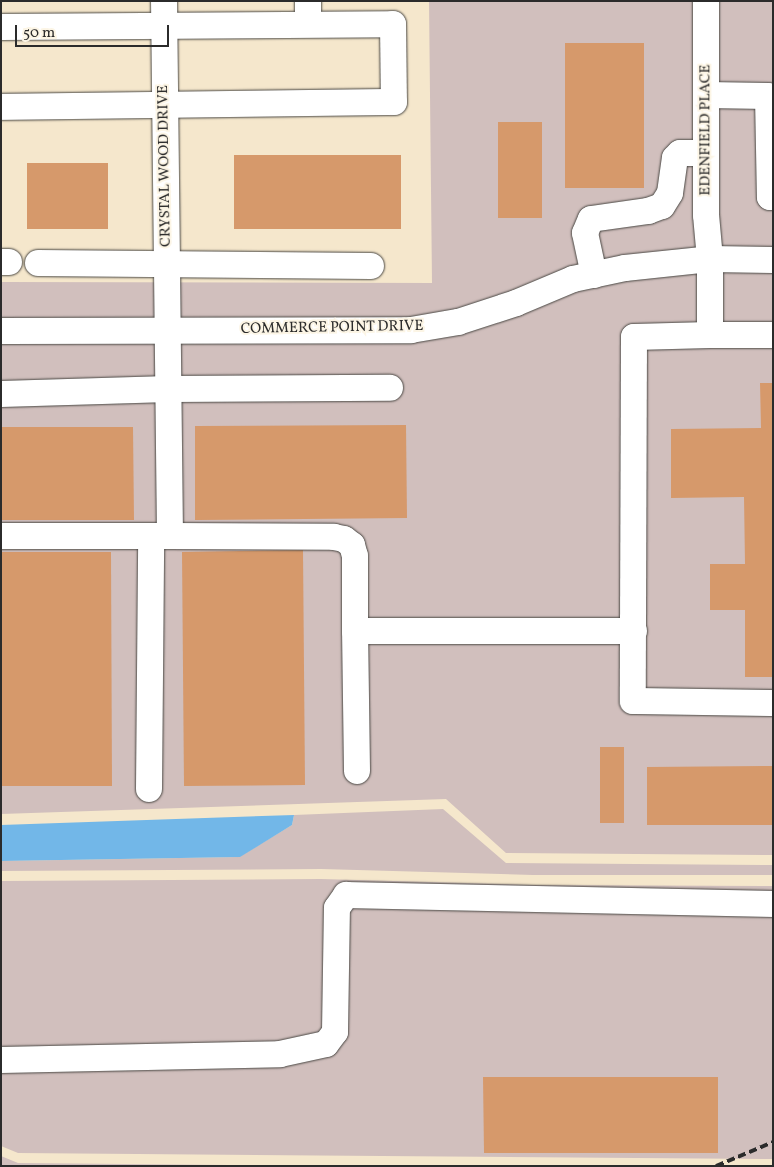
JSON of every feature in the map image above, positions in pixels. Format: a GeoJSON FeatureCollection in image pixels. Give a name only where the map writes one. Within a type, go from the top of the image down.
{"type":"FeatureCollection","features":[{"type":"Feature","properties":{"kind":"street","name":"CRYSTAL WOOD DRIVE"},"geometry":{"type":"LineString","coordinates":[[149,789],[160,536],[169,389],[164,1]]}},
{"type":"Feature","properties":{"kind":"street","name":"EDENFIELD PLACE"},"geometry":{"type":"LineString","coordinates":[[706,1],[706,153],[710,258],[710,335]]}},
{"type":"Feature","properties":{"kind":"street"},"geometry":{"type":"LineString","coordinates":[[1,27],[164,27],[308,13],[393,24],[394,102],[2,107]]}},
{"type":"Feature","properties":{"kind":"street"},"geometry":{"type":"LineString","coordinates":[[706,95],[768,96],[770,197],[773,197]]}},
{"type":"Feature","properties":{"kind":"street"},"geometry":{"type":"LineString","coordinates":[[594,274],[585,233],[591,219],[648,212],[662,206],[670,193],[675,158],[680,153],[706,153]]}},
{"type":"Feature","properties":{"kind":"street","name":"COMMERCE POINT DRIVE"},"geometry":{"type":"LineString","coordinates":[[1,331],[168,331],[214,328],[411,330],[458,322],[516,304],[573,279],[594,274],[678,260],[710,258],[773,260]]}},
{"type":"Feature","properties":{"kind":"street"},"geometry":{"type":"LineString","coordinates":[[38,263],[166,262],[371,266]]}},
{"type":"Feature","properties":{"kind":"street"},"geometry":{"type":"LineString","coordinates":[[773,335],[634,337],[633,702],[773,704]]}},
{"type":"Feature","properties":{"kind":"street"},"geometry":{"type":"LineString","coordinates":[[1,394],[169,389],[390,388]]}},
{"type":"Feature","properties":{"kind":"street"},"geometry":{"type":"LineString","coordinates":[[1,536],[334,536],[344,539],[352,545],[355,556],[357,771]]}},
{"type":"Feature","properties":{"kind":"street"},"geometry":{"type":"LineString","coordinates":[[355,631],[634,631]]}},
{"type":"Feature","properties":{"kind":"street"},"geometry":{"type":"LineString","coordinates":[[1,1060],[280,1054],[326,1044],[335,1032],[337,908],[346,895],[773,904]]}},
{"type":"Feature","properties":{"kind":"shaded area"},"geometry":{"type":"Polygon","coordinates":[[[429,1],[773,1],[773,855],[506,853],[446,799],[1,814],[1,282],[432,283],[429,1]]]}},
{"type":"Feature","properties":{"kind":"shaded area"},"geometry":{"type":"Polygon","coordinates":[[[443,809],[506,863],[773,865],[773,875],[533,875],[321,869],[1,871],[1,861],[239,857],[292,825],[294,815],[443,809]]]}},
{"type":"Feature","properties":{"kind":"shaded area"},"geometry":{"type":"Polygon","coordinates":[[[321,879],[533,885],[773,886],[773,1159],[18,1153],[1,1146],[1,881],[321,879]]]}},
{"type":"Feature","properties":{"kind":"shaded area"},"geometry":{"type":"Polygon","coordinates":[[[1,1156],[18,1163],[341,1166],[1,1166],[1,1156]]]}},
{"type":"Feature","properties":{"kind":"water"},"geometry":{"type":"Polygon","coordinates":[[[294,815],[292,825],[240,857],[1,861],[1,825],[294,815]]]}},
{"type":"Feature","properties":{"kind":"building"},"geometry":{"type":"Polygon","coordinates":[[[565,43],[644,43],[644,188],[565,188],[565,43]]]}},
{"type":"Feature","properties":{"kind":"building"},"geometry":{"type":"Polygon","coordinates":[[[498,122],[542,122],[542,218],[498,218],[498,122]]]}},
{"type":"Feature","properties":{"kind":"building"},"geometry":{"type":"Polygon","coordinates":[[[234,155],[401,155],[401,229],[234,229],[234,155]]]}},
{"type":"Feature","properties":{"kind":"building"},"geometry":{"type":"Polygon","coordinates":[[[27,163],[108,163],[108,229],[27,229],[27,163]]]}},
{"type":"Feature","properties":{"kind":"building"},"geometry":{"type":"Polygon","coordinates":[[[760,383],[773,383],[773,677],[745,677],[745,610],[710,610],[710,564],[745,564],[744,497],[671,498],[671,429],[761,428],[760,383]]]}},
{"type":"Feature","properties":{"kind":"building"},"geometry":{"type":"Polygon","coordinates":[[[406,425],[407,518],[195,520],[195,426],[406,425]]]}},
{"type":"Feature","properties":{"kind":"building"},"geometry":{"type":"Polygon","coordinates":[[[1,427],[133,427],[134,520],[1,520],[1,427]]]}},
{"type":"Feature","properties":{"kind":"building"},"geometry":{"type":"Polygon","coordinates":[[[303,550],[305,785],[184,786],[182,552],[303,550]]]}},
{"type":"Feature","properties":{"kind":"building"},"geometry":{"type":"Polygon","coordinates":[[[1,552],[111,552],[112,786],[1,786],[1,552]]]}},
{"type":"Feature","properties":{"kind":"building"},"geometry":{"type":"Polygon","coordinates":[[[600,747],[624,747],[624,823],[600,823],[600,747]]]}},
{"type":"Feature","properties":{"kind":"building"},"geometry":{"type":"Polygon","coordinates":[[[773,766],[773,825],[647,825],[647,767],[773,766]]]}},
{"type":"Feature","properties":{"kind":"building"},"geometry":{"type":"Polygon","coordinates":[[[483,1077],[718,1077],[718,1153],[484,1153],[483,1077]]]}},
{"type":"Feature","properties":{"kind":"railway"},"geometry":{"type":"LineString","coordinates":[[716,1166],[773,1142]]}}]}
